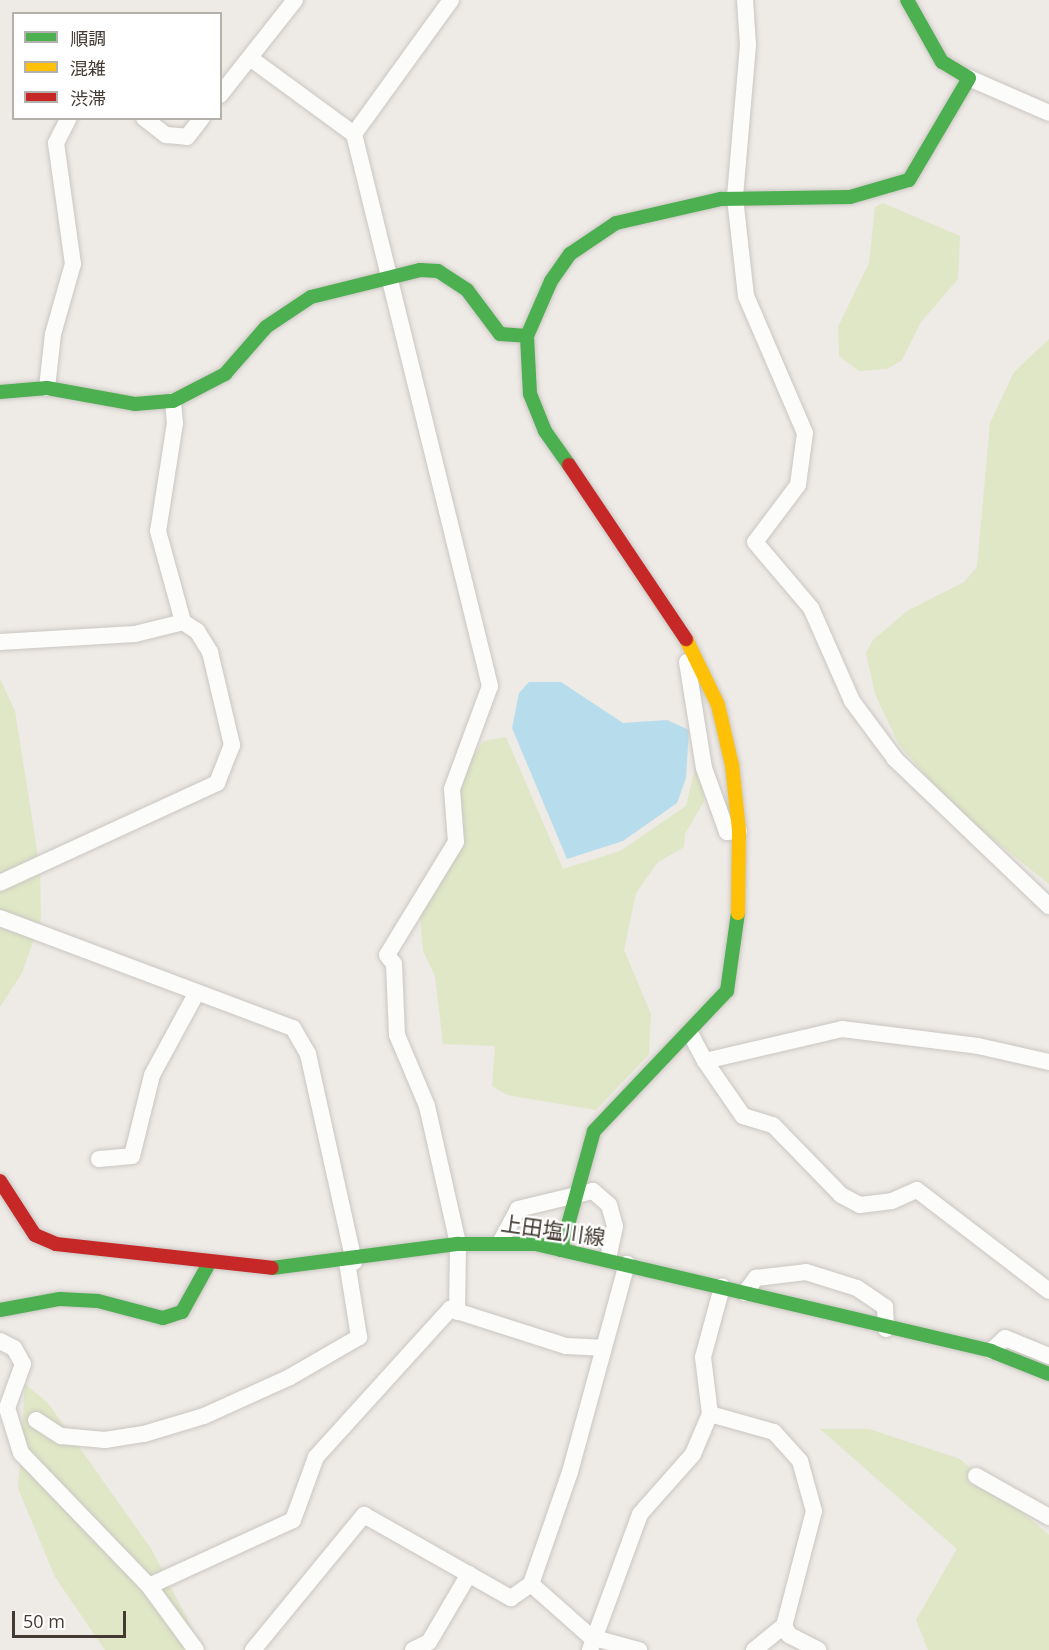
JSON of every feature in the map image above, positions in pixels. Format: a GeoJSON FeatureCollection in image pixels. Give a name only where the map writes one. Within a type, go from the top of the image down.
{"type":"FeatureCollection","features":[{"type":"Feature","properties":{"kind":"street"},"geometry":{"type":"LineString","coordinates":[[222,93],[295,0]]}},
{"type":"Feature","properties":{"kind":"street"},"geometry":{"type":"LineString","coordinates":[[354,134],[450,0]]}},
{"type":"Feature","properties":{"kind":"street"},"geometry":{"type":"LineString","coordinates":[[745,0],[748,45],[735,198],[746,296],[805,433],[798,484],[755,542],[811,608],[852,701],[895,759],[1049,906]]}},
{"type":"Feature","properties":{"kind":"street"},"geometry":{"type":"LineString","coordinates":[[907,0],[942,62],[969,78],[1049,113]]}},
{"type":"Feature","properties":{"kind":"street"},"geometry":{"type":"LineString","coordinates":[[250,58],[354,134],[385,276],[490,686],[452,789],[456,842],[387,955],[394,964],[397,1035],[427,1106],[458,1244],[457,1312]]}},
{"type":"Feature","properties":{"kind":"street"},"geometry":{"type":"LineString","coordinates":[[561,1250],[574,1196],[594,1131],[634,1083],[716,1008],[733,971],[739,831],[732,765],[718,705],[687,641],[545,431],[530,394],[527,336],[551,281],[570,254],[616,222],[735,198],[823,201],[909,180],[969,78]]}},
{"type":"Feature","properties":{"kind":"street"},"geometry":{"type":"LineString","coordinates":[[47,388],[53,334],[73,264],[56,143],[68,120]]}},
{"type":"Feature","properties":{"kind":"street"},"geometry":{"type":"LineString","coordinates":[[147,120],[166,135],[187,136],[200,120]]}},
{"type":"Feature","properties":{"kind":"street"},"geometry":{"type":"LineString","coordinates":[[0,392],[47,388],[135,404],[173,401],[225,374],[287,311],[311,297],[385,276],[438,271],[467,290],[500,334],[527,336]]}},
{"type":"Feature","properties":{"kind":"street"},"geometry":{"type":"LineString","coordinates":[[0,883],[217,783],[230,759],[231,738],[210,652],[197,631],[183,622],[158,531],[176,423],[173,401]]}},
{"type":"Feature","properties":{"kind":"street"},"geometry":{"type":"LineString","coordinates":[[0,642],[135,634],[183,622]]}},
{"type":"Feature","properties":{"kind":"street"},"geometry":{"type":"LineString","coordinates":[[687,641],[681,646],[693,682],[704,768],[727,832],[739,831]]}},
{"type":"Feature","properties":{"kind":"street"},"geometry":{"type":"LineString","coordinates":[[0,918],[293,1028],[303,1040],[350,1262],[359,1337],[290,1377],[204,1416],[144,1434],[105,1440],[61,1436],[36,1420]]}},
{"type":"Feature","properties":{"kind":"street"},"geometry":{"type":"LineString","coordinates":[[99,1159],[132,1156],[152,1075],[197,992]]}},
{"type":"Feature","properties":{"kind":"street"},"geometry":{"type":"LineString","coordinates":[[705,1061],[842,1029],[978,1046],[1049,1062]]}},
{"type":"Feature","properties":{"kind":"street"},"geometry":{"type":"LineString","coordinates":[[690,1034],[705,1061],[743,1116],[773,1125],[841,1195],[860,1205],[892,1202],[917,1190],[1049,1291]]}},
{"type":"Feature","properties":{"kind":"street","name":"上田塩川線"},"geometry":{"type":"LineString","coordinates":[[0,1180],[28,1227],[56,1244],[208,1265],[304,1268],[458,1244],[501,1241],[608,1259],[886,1329],[991,1351],[1049,1374]]}},
{"type":"Feature","properties":{"kind":"street"},"geometry":{"type":"LineString","coordinates":[[501,1241],[518,1209],[593,1191],[609,1205],[615,1226],[608,1259]]}},
{"type":"Feature","properties":{"kind":"street"},"geometry":{"type":"LineString","coordinates":[[253,1650],[364,1515],[511,1598],[531,1584],[570,1472],[601,1348],[627,1264]]}},
{"type":"Feature","properties":{"kind":"street"},"geometry":{"type":"LineString","coordinates":[[0,1310],[60,1299],[98,1301],[163,1318],[182,1312],[208,1265]]}},
{"type":"Feature","properties":{"kind":"street"},"geometry":{"type":"LineString","coordinates":[[745,1293],[756,1278],[806,1272],[857,1288],[885,1307],[886,1329]]}},
{"type":"Feature","properties":{"kind":"street"},"geometry":{"type":"LineString","coordinates":[[591,1644],[640,1514],[693,1454],[710,1414],[703,1357],[722,1287]]}},
{"type":"Feature","properties":{"kind":"street"},"geometry":{"type":"LineString","coordinates":[[149,1586],[293,1520],[316,1457],[450,1309],[566,1346],[601,1348]]}},
{"type":"Feature","properties":{"kind":"street"},"geometry":{"type":"LineString","coordinates":[[991,1351],[1005,1338],[1049,1356]]}},
{"type":"Feature","properties":{"kind":"street"},"geometry":{"type":"LineString","coordinates":[[0,1341],[14,1348],[23,1364],[7,1408],[21,1454],[149,1586],[196,1650]]}},
{"type":"Feature","properties":{"kind":"street"},"geometry":{"type":"LineString","coordinates":[[710,1414],[763,1428],[787,1441],[814,1498],[784,1626],[754,1650]]}},
{"type":"Feature","properties":{"kind":"street"},"geometry":{"type":"LineString","coordinates":[[976,1476],[1049,1517]]}},
{"type":"Feature","properties":{"kind":"street"},"geometry":{"type":"LineString","coordinates":[[413,1650],[429,1642],[468,1574]]}},
{"type":"Feature","properties":{"kind":"street"},"geometry":{"type":"LineString","coordinates":[[531,1584],[591,1644],[639,1650]]}},
{"type":"Feature","properties":{"kind":"street"},"geometry":{"type":"LineString","coordinates":[[784,1626],[789,1635],[818,1650]]}},
{"type":"Feature","properties":{"kind":"green space"},"geometry":{"type":"Polygon","coordinates":[[[883,203],[960,236],[958,279],[921,322],[902,360],[887,369],[859,371],[839,356],[838,327],[869,263],[875,207],[883,203]]]}},
{"type":"Feature","properties":{"kind":"green space"},"geometry":{"type":"Polygon","coordinates":[[[1049,339],[1049,884],[961,814],[899,745],[875,694],[866,653],[873,640],[907,611],[964,582],[977,567],[990,423],[1014,372],[1049,339]]]}},
{"type":"Feature","properties":{"kind":"green space"},"geometry":{"type":"Polygon","coordinates":[[[0,679],[15,711],[40,869],[41,919],[22,973],[0,1007],[0,679]]]}},
{"type":"Feature","properties":{"kind":"green space"},"geometry":{"type":"Polygon","coordinates":[[[506,737],[563,869],[620,851],[686,806],[698,756],[704,801],[685,834],[684,847],[658,862],[636,893],[624,950],[651,1014],[649,1054],[596,1110],[507,1095],[492,1086],[495,1046],[443,1044],[435,976],[423,951],[420,916],[448,832],[460,774],[484,741],[506,737]]]}},
{"type":"Feature","properties":{"kind":"green space"},"geometry":{"type":"Polygon","coordinates":[[[25,1384],[48,1403],[152,1550],[203,1650],[105,1650],[55,1577],[18,1488],[25,1384]]]}},
{"type":"Feature","properties":{"kind":"green space"},"geometry":{"type":"Polygon","coordinates":[[[820,1429],[869,1429],[960,1459],[1049,1535],[1049,1650],[928,1650],[916,1620],[957,1549],[820,1429]]]}},
{"type":"Feature","properties":{"kind":"water"},"geometry":{"type":"Polygon","coordinates":[[[529,682],[561,682],[623,723],[667,720],[689,730],[686,778],[677,803],[623,841],[567,859],[512,728],[519,693],[529,682]]]}},
{"type":"Feature","properties":{"kind":"traffic: fast"},"geometry":{"type":"LineString","coordinates":[[569,465],[545,431],[530,394],[527,336],[551,281],[570,254],[616,223],[721,199],[850,197],[909,180],[969,78],[942,62],[907,0]]}},
{"type":"Feature","properties":{"kind":"traffic: fast"},"geometry":{"type":"LineString","coordinates":[[0,392],[47,388],[135,404],[173,401],[225,374],[266,327],[311,297],[420,270],[438,271],[467,290],[500,334],[527,336]]}},
{"type":"Feature","properties":{"kind":"traffic: fast"},"geometry":{"type":"LineString","coordinates":[[561,1250],[594,1131],[727,991],[738,913]]}},
{"type":"Feature","properties":{"kind":"traffic: fast"},"geometry":{"type":"LineString","coordinates":[[272,1268],[458,1244],[536,1244],[991,1351],[1049,1374]]}},
{"type":"Feature","properties":{"kind":"traffic: fast"},"geometry":{"type":"LineString","coordinates":[[0,1310],[60,1299],[98,1301],[163,1318],[182,1312],[208,1265]]}},
{"type":"Feature","properties":{"kind":"traffic: slow"},"geometry":{"type":"LineString","coordinates":[[686,639],[718,705],[732,765],[739,831],[738,913]]}},
{"type":"Feature","properties":{"kind":"traffic: jam"},"geometry":{"type":"LineString","coordinates":[[569,465],[686,639]]}},
{"type":"Feature","properties":{"kind":"traffic: jam"},"geometry":{"type":"LineString","coordinates":[[0,1181],[35,1235],[56,1244],[272,1268]]}}]}
